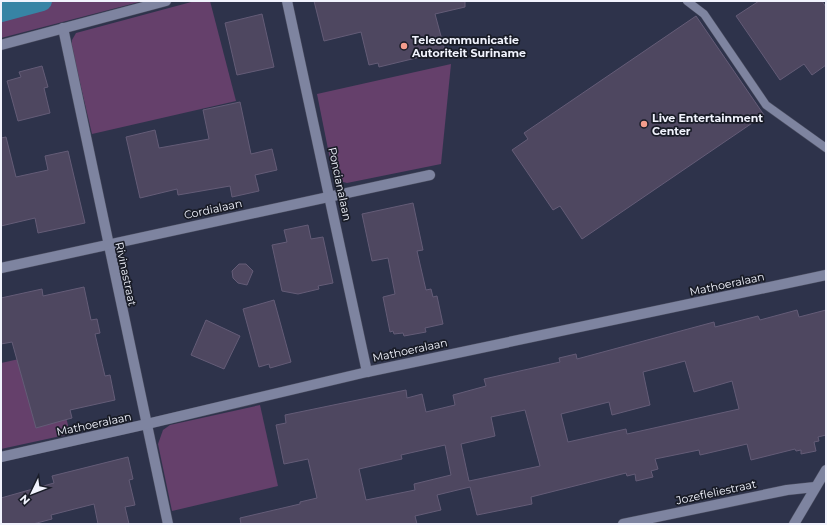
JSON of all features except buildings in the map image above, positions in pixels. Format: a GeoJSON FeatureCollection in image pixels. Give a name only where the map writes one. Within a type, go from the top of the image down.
{"type":"FeatureCollection","features":[{"type":"Feature","properties":{"kind":"street"},"geometry":{"type":"LineString","coordinates":[[1,45],[166,1]]}},
{"type":"Feature","properties":{"kind":"street","name":"Poncianalaan"},"geometry":{"type":"LineString","coordinates":[[287,1],[367,372]]}},
{"type":"Feature","properties":{"kind":"street","name":"Rivinastraat"},"geometry":{"type":"LineString","coordinates":[[63,28],[168,524]]}},
{"type":"Feature","properties":{"kind":"street","name":"Cordialaan"},"geometry":{"type":"LineString","coordinates":[[1,268],[430,175]]}},
{"type":"Feature","properties":{"kind":"street","name":"Mathoeralaan"},"geometry":{"type":"LineString","coordinates":[[1,457],[367,372],[826,275]]}},
{"type":"Feature","properties":{"kind":"street"},"geometry":{"type":"LineString","coordinates":[[794,524],[826,470]]}},
{"type":"Feature","properties":{"kind":"street","name":"Jozefleliestraat"},"geometry":{"type":"LineString","coordinates":[[622,524],[787,490],[815,487]]}},
{"type":"Feature","properties":{"kind":"lane"},"geometry":{"type":"LineString","coordinates":[[687,1],[704,14],[766,104],[826,148]]}},
{"type":"Feature","properties":{"kind":"shaded area"},"geometry":{"type":"Polygon","coordinates":[[[1,1],[143,1],[1,38],[1,1]]]}},
{"type":"Feature","properties":{"kind":"shaded area"},"geometry":{"type":"Polygon","coordinates":[[[195,1],[210,1],[236,101],[92,134],[72,49],[72,40],[76,33],[195,1]]]}},
{"type":"Feature","properties":{"kind":"shaded area"},"geometry":{"type":"Polygon","coordinates":[[[451,64],[441,164],[347,183],[336,180],[333,174],[317,94],[451,64]]]}},
{"type":"Feature","properties":{"kind":"shaded area"},"geometry":{"type":"Polygon","coordinates":[[[51,352],[70,434],[1,449],[1,363],[51,352]]]}},
{"type":"Feature","properties":{"kind":"shaded area"},"geometry":{"type":"Polygon","coordinates":[[[260,405],[278,486],[172,511],[158,444],[163,430],[170,425],[260,405]]]}},
{"type":"Feature","properties":{"kind":"waterway"},"geometry":{"type":"LineString","coordinates":[[1,12],[42,1]]}},
{"type":"Feature","properties":{"kind":"place","name":"Telecommunicatie Autoriteit Suriname"},"geometry":{"type":"Point","coordinates":[404,46]}},
{"type":"Feature","properties":{"kind":"place","name":"Live Entertainment Center"},"geometry":{"type":"Point","coordinates":[644,124]}}]}
